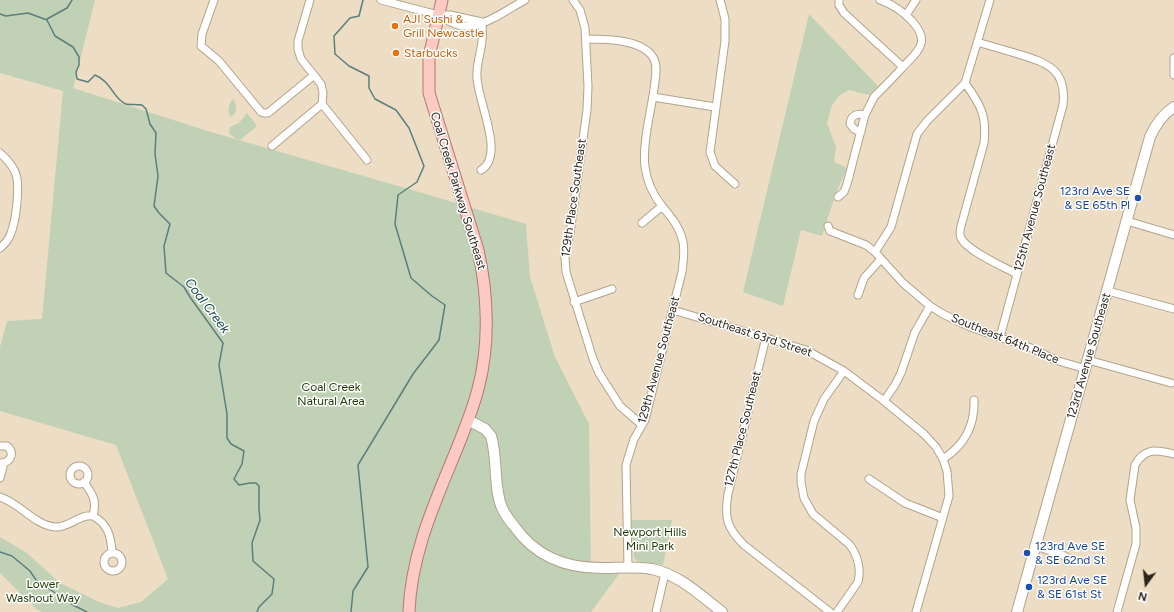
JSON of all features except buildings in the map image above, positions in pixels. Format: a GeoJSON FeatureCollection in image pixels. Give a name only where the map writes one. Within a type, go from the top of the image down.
{"type":"FeatureCollection","features":[{"type":"Feature","properties":{"kind":"main road","name":"Coal Creek Parkway Southeast"},"geometry":{"type":"LineString","coordinates":[[409,612],[412,584],[421,542],[478,390],[485,331],[485,293],[483,271],[478,250],[429,93],[429,57],[442,0]]}},
{"type":"Feature","properties":{"kind":"street"},"geometry":{"type":"LineString","coordinates":[[214,0],[202,34],[201,46],[219,61],[256,106],[264,113],[268,113],[313,76]]}},
{"type":"Feature","properties":{"kind":"street"},"geometry":{"type":"LineString","coordinates":[[310,0],[298,41],[298,49],[301,59],[313,76],[321,84],[322,104],[367,160]]}},
{"type":"Feature","properties":{"kind":"street"},"geometry":{"type":"LineString","coordinates":[[381,0],[450,18],[470,26],[492,18],[525,0]]}},
{"type":"Feature","properties":{"kind":"street","name":"129th Place Southeast"},"geometry":{"type":"LineString","coordinates":[[573,0],[583,17],[587,39],[588,100],[570,233],[565,257],[566,272],[574,302],[599,373],[620,406],[642,425]]}},
{"type":"Feature","properties":{"kind":"street"},"geometry":{"type":"LineString","coordinates":[[720,0],[725,19],[725,35],[710,152],[712,161],[720,172],[735,184]]}},
{"type":"Feature","properties":{"kind":"street"},"geometry":{"type":"LineString","coordinates":[[839,0],[839,5],[844,13],[903,67]]}},
{"type":"Feature","properties":{"kind":"street"},"geometry":{"type":"LineString","coordinates":[[838,197],[844,192],[847,184],[865,115],[874,97],[918,53],[922,43],[920,31],[917,26],[895,6],[880,0]]}},
{"type":"Feature","properties":{"kind":"street"},"geometry":{"type":"LineString","coordinates":[[906,15],[916,0]]}},
{"type":"Feature","properties":{"kind":"street"},"geometry":{"type":"LineString","coordinates":[[875,252],[891,227],[917,134],[927,121],[965,83],[990,0]]}},
{"type":"Feature","properties":{"kind":"street"},"geometry":{"type":"LineString","coordinates":[[481,170],[485,168],[490,159],[491,139],[479,94],[477,79],[478,60],[482,41],[482,22]]}},
{"type":"Feature","properties":{"kind":"street","name":"129th Avenue Southeast"},"geometry":{"type":"LineString","coordinates":[[587,39],[615,39],[640,47],[654,58],[656,69],[645,151],[645,167],[650,186],[662,206],[674,219],[683,242],[682,272],[673,310],[647,412],[631,448],[626,469],[628,567]]}},
{"type":"Feature","properties":{"kind":"street","name":"125th Avenue Southeast"},"geometry":{"type":"LineString","coordinates":[[977,42],[1046,64],[1056,72],[1064,86],[1063,105],[1000,337]]}},
{"type":"Feature","properties":{"kind":"street"},"geometry":{"type":"LineString","coordinates":[[1174,58],[1174,75]]}},
{"type":"Feature","properties":{"kind":"street"},"geometry":{"type":"LineString","coordinates":[[965,83],[978,102],[983,115],[985,136],[961,226],[960,235],[968,247],[1017,274]]}},
{"type":"Feature","properties":{"kind":"street"},"geometry":{"type":"LineString","coordinates":[[653,97],[715,107]]}},
{"type":"Feature","properties":{"kind":"street"},"geometry":{"type":"LineString","coordinates":[[272,146],[322,104]]}},
{"type":"Feature","properties":{"kind":"street","name":"123rd Avenue Southeast"},"geometry":{"type":"LineString","coordinates":[[1017,612],[1150,137],[1163,116],[1174,107]]}},
{"type":"Feature","properties":{"kind":"street"},"geometry":{"type":"LineString","coordinates":[[861,132],[854,129],[850,124],[850,120],[856,114],[860,113],[865,115]]}},
{"type":"Feature","properties":{"kind":"street"},"geometry":{"type":"LineString","coordinates":[[0,153],[12,166],[17,184],[17,197],[13,225],[8,240],[0,248]]}},
{"type":"Feature","properties":{"kind":"street"},"geometry":{"type":"LineString","coordinates":[[642,223],[662,206]]}},
{"type":"Feature","properties":{"kind":"street"},"geometry":{"type":"LineString","coordinates":[[1127,222],[1174,235]]}},
{"type":"Feature","properties":{"kind":"street","name":"Southeast 64th Place"},"geometry":{"type":"LineString","coordinates":[[828,226],[830,231],[860,242],[875,252],[903,283],[930,306],[958,322],[1034,349],[1055,360],[1087,365],[1171,383]]}},
{"type":"Feature","properties":{"kind":"street"},"geometry":{"type":"LineString","coordinates":[[858,295],[864,278],[881,259]]}},
{"type":"Feature","properties":{"kind":"street"},"geometry":{"type":"LineString","coordinates":[[574,302],[612,290]]}},
{"type":"Feature","properties":{"kind":"street"},"geometry":{"type":"LineString","coordinates":[[1108,291],[1174,309]]}},
{"type":"Feature","properties":{"kind":"street"},"geometry":{"type":"LineString","coordinates":[[884,402],[902,374],[915,332],[930,306]]}},
{"type":"Feature","properties":{"kind":"street","name":"Southeast 63rd Street"},"geometry":{"type":"LineString","coordinates":[[673,310],[806,350],[844,371],[924,434],[936,447],[944,460]]}},
{"type":"Feature","properties":{"kind":"street","name":"127th Place Southeast"},"geometry":{"type":"LineString","coordinates":[[766,337],[728,494],[726,507],[727,522],[737,538],[744,545],[830,612]]}},
{"type":"Feature","properties":{"kind":"street"},"geometry":{"type":"LineString","coordinates":[[837,612],[858,582],[858,564],[853,548],[813,514],[801,490],[801,474],[814,420],[824,399],[844,371]]}},
{"type":"Feature","properties":{"kind":"street"},"geometry":{"type":"LineString","coordinates":[[916,612],[949,496],[947,470],[944,460],[956,449],[969,430],[974,418],[974,400]]}},
{"type":"Feature","properties":{"kind":"street"},"geometry":{"type":"LineString","coordinates":[[468,420],[485,429],[491,436],[499,500],[508,518],[529,545],[545,555],[569,564],[590,568],[628,567],[652,569],[682,581],[722,612]]}},
{"type":"Feature","properties":{"kind":"street"},"geometry":{"type":"LineString","coordinates":[[0,446],[6,446],[12,453],[10,459],[1,463],[3,467],[0,478]]}},
{"type":"Feature","properties":{"kind":"street"},"geometry":{"type":"LineString","coordinates":[[1117,612],[1136,544],[1136,528],[1130,500],[1133,470],[1137,460],[1144,454],[1153,451],[1161,451],[1174,454]]}},
{"type":"Feature","properties":{"kind":"street"},"geometry":{"type":"LineString","coordinates":[[869,479],[905,503],[943,518]]}},
{"type":"Feature","properties":{"kind":"street"},"geometry":{"type":"LineString","coordinates":[[84,482],[95,499],[96,506],[93,516]]}},
{"type":"Feature","properties":{"kind":"street"},"geometry":{"type":"LineString","coordinates":[[0,497],[8,499],[18,505],[40,522],[48,526],[59,527],[85,516],[93,516],[103,522],[107,527],[112,545],[112,552]]}},
{"type":"Feature","properties":{"kind":"street"},"geometry":{"type":"LineString","coordinates":[[1036,546],[1065,556]]}},
{"type":"Feature","properties":{"kind":"street"},"geometry":{"type":"LineString","coordinates":[[656,612],[665,574]]}},
{"type":"Feature","properties":{"kind":"green space","name":"Coal Creek Natural Area"},"geometry":{"type":"Polygon","coordinates":[[[0,0],[95,0],[73,88],[211,132],[526,224],[530,277],[555,357],[589,424],[591,573],[619,574],[591,612],[42,612],[36,609],[0,573],[0,537],[27,553],[60,583],[99,602],[118,608],[141,602],[168,579],[116,445],[0,411],[0,347],[7,321],[42,319],[63,91],[0,73],[0,0]]]}},
{"type":"Feature","properties":{"kind":"green space"},"geometry":{"type":"Polygon","coordinates":[[[809,14],[878,86],[869,95],[849,90],[840,95],[832,105],[827,123],[836,147],[834,162],[847,168],[836,193],[822,236],[801,230],[783,306],[743,292],[809,14]]]}},
{"type":"Feature","properties":{"kind":"green space"},"geometry":{"type":"Polygon","coordinates":[[[233,99],[236,104],[236,109],[235,113],[231,117],[229,108],[233,99]]]}},
{"type":"Feature","properties":{"kind":"green space"},"geometry":{"type":"Polygon","coordinates":[[[247,113],[257,126],[240,140],[236,139],[229,133],[230,127],[239,123],[247,113]]]}},
{"type":"Feature","properties":{"kind":"green space","name":"Newport Hills Mini Park"},"geometry":{"type":"Polygon","coordinates":[[[631,520],[672,520],[663,565],[637,561],[634,558],[631,520]]]}},
{"type":"Feature","properties":{"kind":"waterway"},"geometry":{"type":"LineString","coordinates":[[47,19],[67,8],[72,0]]}},
{"type":"Feature","properties":{"kind":"waterway"},"geometry":{"type":"LineString","coordinates":[[351,612],[353,591],[368,567],[358,465],[413,374],[439,340],[445,305],[411,278],[395,224],[398,195],[417,182],[424,166],[409,128],[396,110],[375,99],[369,88],[369,76],[349,66],[335,54],[334,36],[350,18],[359,16],[363,0]]}},
{"type":"Feature","properties":{"kind":"waterway","name":"Coal Creek"},"geometry":{"type":"LineString","coordinates":[[0,14],[6,16],[28,13],[47,20],[55,36],[73,47],[79,57],[79,65],[76,72],[77,79],[88,82],[95,75],[105,82],[122,102],[126,104],[142,105],[146,109],[150,124],[156,133],[155,154],[158,176],[154,206],[170,224],[164,246],[166,273],[184,287],[223,343],[219,365],[227,414],[227,438],[231,444],[244,451],[242,464],[234,479],[239,485],[256,483],[259,486],[260,520],[252,543],[253,561],[274,579],[272,594],[259,607],[257,612]]}},
{"type":"Feature","properties":{"kind":"waterway"},"geometry":{"type":"LineString","coordinates":[[0,552],[12,556],[30,571],[36,580],[73,605],[87,612]]}},
{"type":"Feature","properties":{"kind":"place","name":"AJI Sushi & Grill Newcastle"},"geometry":{"type":"Point","coordinates":[395,26]}},
{"type":"Feature","properties":{"kind":"place","name":"Starbucks"},"geometry":{"type":"Point","coordinates":[396,53]}},
{"type":"Feature","properties":{"kind":"place","name":"123rd Ave SE & SE 65th Pl"},"geometry":{"type":"Point","coordinates":[1138,198]}},
{"type":"Feature","properties":{"kind":"place","name":"123rd Ave SE & SE 62nd St"},"geometry":{"type":"Point","coordinates":[1027,553]}},
{"type":"Feature","properties":{"kind":"place","name":"123rd Ave SE & SE 61st St"},"geometry":{"type":"Point","coordinates":[1029,587]}},
{"type":"Feature","properties":{"kind":"park label","name":"Lower Washout Way"},"geometry":{"type":"Point","coordinates":[43,591]}}]}
